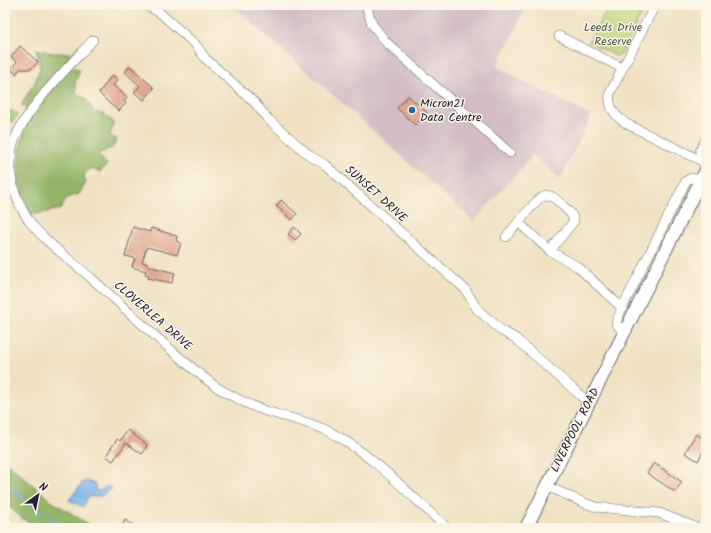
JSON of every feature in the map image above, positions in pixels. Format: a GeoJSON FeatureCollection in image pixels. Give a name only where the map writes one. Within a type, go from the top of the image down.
{"type":"FeatureCollection","features":[{"type":"Feature","properties":{"kind":"main road","name":"LIVERPOOL ROAD"},"geometry":{"type":"LineString","coordinates":[[526,528],[703,175]]}},
{"type":"Feature","properties":{"kind":"street","name":"SUNSET DRIVE"},"geometry":{"type":"LineString","coordinates":[[146,5],[159,12],[196,45],[205,58],[254,102],[268,119],[310,156],[324,164],[465,289],[477,309],[502,331],[515,338],[589,403]]}},
{"type":"Feature","properties":{"kind":"street"},"geometry":{"type":"LineString","coordinates":[[366,5],[372,24],[386,42],[510,153]]}},
{"type":"Feature","properties":{"kind":"street"},"geometry":{"type":"LineString","coordinates":[[655,5],[610,93],[610,106],[617,118],[706,163]]}},
{"type":"Feature","properties":{"kind":"street"},"geometry":{"type":"LineString","coordinates":[[559,36],[622,68]]}},
{"type":"Feature","properties":{"kind":"street","name":"CLOVERLEA DRIVE"},"geometry":{"type":"LineString","coordinates":[[93,40],[35,105],[26,117],[16,138],[11,160],[12,182],[20,206],[27,218],[55,246],[209,381],[244,403],[317,427],[346,442],[372,461],[447,528]]}},
{"type":"Feature","properties":{"kind":"street"},"geometry":{"type":"LineString","coordinates":[[700,152],[706,140]]}},
{"type":"Feature","properties":{"kind":"street","name":"LIVERPOOL ROAD"},"geometry":{"type":"LineString","coordinates":[[624,333],[616,323],[667,218],[686,181],[703,175]]}},
{"type":"Feature","properties":{"kind":"street"},"geometry":{"type":"LineString","coordinates":[[506,237],[539,198],[544,195],[553,197],[572,214],[574,221],[550,251]]}},
{"type":"Feature","properties":{"kind":"street"},"geometry":{"type":"LineString","coordinates":[[667,218],[678,224]]}},
{"type":"Feature","properties":{"kind":"street"},"geometry":{"type":"LineString","coordinates":[[518,223],[550,251],[578,268],[622,308]]}},
{"type":"Feature","properties":{"kind":"street"},"geometry":{"type":"LineString","coordinates":[[547,486],[582,502],[596,506],[659,513],[697,528]]}},
{"type":"Feature","properties":{"kind":"shaded area"},"geometry":{"type":"Polygon","coordinates":[[[232,5],[527,5],[497,67],[590,115],[591,117],[560,179],[533,155],[474,221],[232,5]]]}},
{"type":"Feature","properties":{"kind":"green space","name":"Leeds Drive Reserve"},"geometry":{"type":"Polygon","coordinates":[[[609,5],[646,5],[621,55],[616,56],[589,42],[609,5]]]}},
{"type":"Feature","properties":{"kind":"green space"},"geometry":{"type":"Polygon","coordinates":[[[36,49],[53,53],[70,53],[67,65],[80,70],[75,83],[77,94],[86,99],[94,112],[104,114],[114,122],[110,136],[117,139],[113,147],[98,154],[107,165],[100,172],[90,168],[84,175],[86,183],[79,194],[67,198],[61,209],[31,215],[20,191],[18,183],[18,166],[25,128],[32,113],[21,105],[35,82],[40,67],[36,49]]]}},
{"type":"Feature","properties":{"kind":"green space"},"geometry":{"type":"Polygon","coordinates":[[[5,108],[18,114],[13,122],[5,121],[5,108]]]}},
{"type":"Feature","properties":{"kind":"green space"},"geometry":{"type":"Polygon","coordinates":[[[5,461],[51,501],[95,528],[41,528],[23,519],[5,503],[5,461]]]}},
{"type":"Feature","properties":{"kind":"water"},"geometry":{"type":"Polygon","coordinates":[[[87,481],[95,484],[97,492],[108,486],[112,489],[101,496],[88,497],[83,507],[69,500],[83,482],[87,481]]]}},
{"type":"Feature","properties":{"kind":"building"},"geometry":{"type":"Polygon","coordinates":[[[20,46],[38,62],[31,69],[20,69],[16,74],[10,69],[17,62],[11,57],[20,46]]]}},
{"type":"Feature","properties":{"kind":"building"},"geometry":{"type":"Polygon","coordinates":[[[130,66],[154,88],[144,100],[134,92],[140,86],[125,72],[130,66]]]}},
{"type":"Feature","properties":{"kind":"building"},"geometry":{"type":"Polygon","coordinates":[[[112,75],[118,80],[113,85],[127,97],[124,101],[126,103],[119,111],[99,93],[112,75]]]}},
{"type":"Feature","properties":{"kind":"building","name":"Micron21 Data Centre"},"geometry":{"type":"Polygon","coordinates":[[[408,96],[427,112],[415,125],[397,108],[408,96]]]}},
{"type":"Feature","properties":{"kind":"building"},"geometry":{"type":"Polygon","coordinates":[[[281,200],[297,214],[292,220],[276,206],[281,200]]]}},
{"type":"Feature","properties":{"kind":"building"},"geometry":{"type":"Polygon","coordinates":[[[133,227],[150,232],[151,228],[177,236],[176,241],[181,243],[177,255],[147,247],[142,262],[148,264],[148,266],[175,273],[172,283],[148,278],[149,275],[145,274],[146,271],[132,267],[135,258],[125,256],[133,227]]]}},
{"type":"Feature","properties":{"kind":"building"},"geometry":{"type":"Polygon","coordinates":[[[294,227],[301,234],[295,240],[288,234],[294,227]]]}},
{"type":"Feature","properties":{"kind":"building"},"geometry":{"type":"Polygon","coordinates":[[[128,430],[147,445],[145,450],[142,454],[126,443],[113,461],[106,456],[117,439],[120,441],[128,430]]]}},
{"type":"Feature","properties":{"kind":"building"},"geometry":{"type":"Polygon","coordinates":[[[696,434],[706,440],[706,446],[698,461],[685,453],[696,434]]]}},
{"type":"Feature","properties":{"kind":"building"},"geometry":{"type":"Polygon","coordinates":[[[654,463],[682,482],[675,492],[647,473],[654,463]]]}},
{"type":"Feature","properties":{"kind":"building"},"geometry":{"type":"Polygon","coordinates":[[[125,520],[138,528],[121,528],[125,520]]]}},
{"type":"Feature","properties":{"kind":"waterway"},"geometry":{"type":"LineString","coordinates":[[5,483],[29,504],[68,528]]}},
{"type":"Feature","properties":{"kind":"place","name":"Micron21 Data Centre"},"geometry":{"type":"Point","coordinates":[412,110]}}]}
